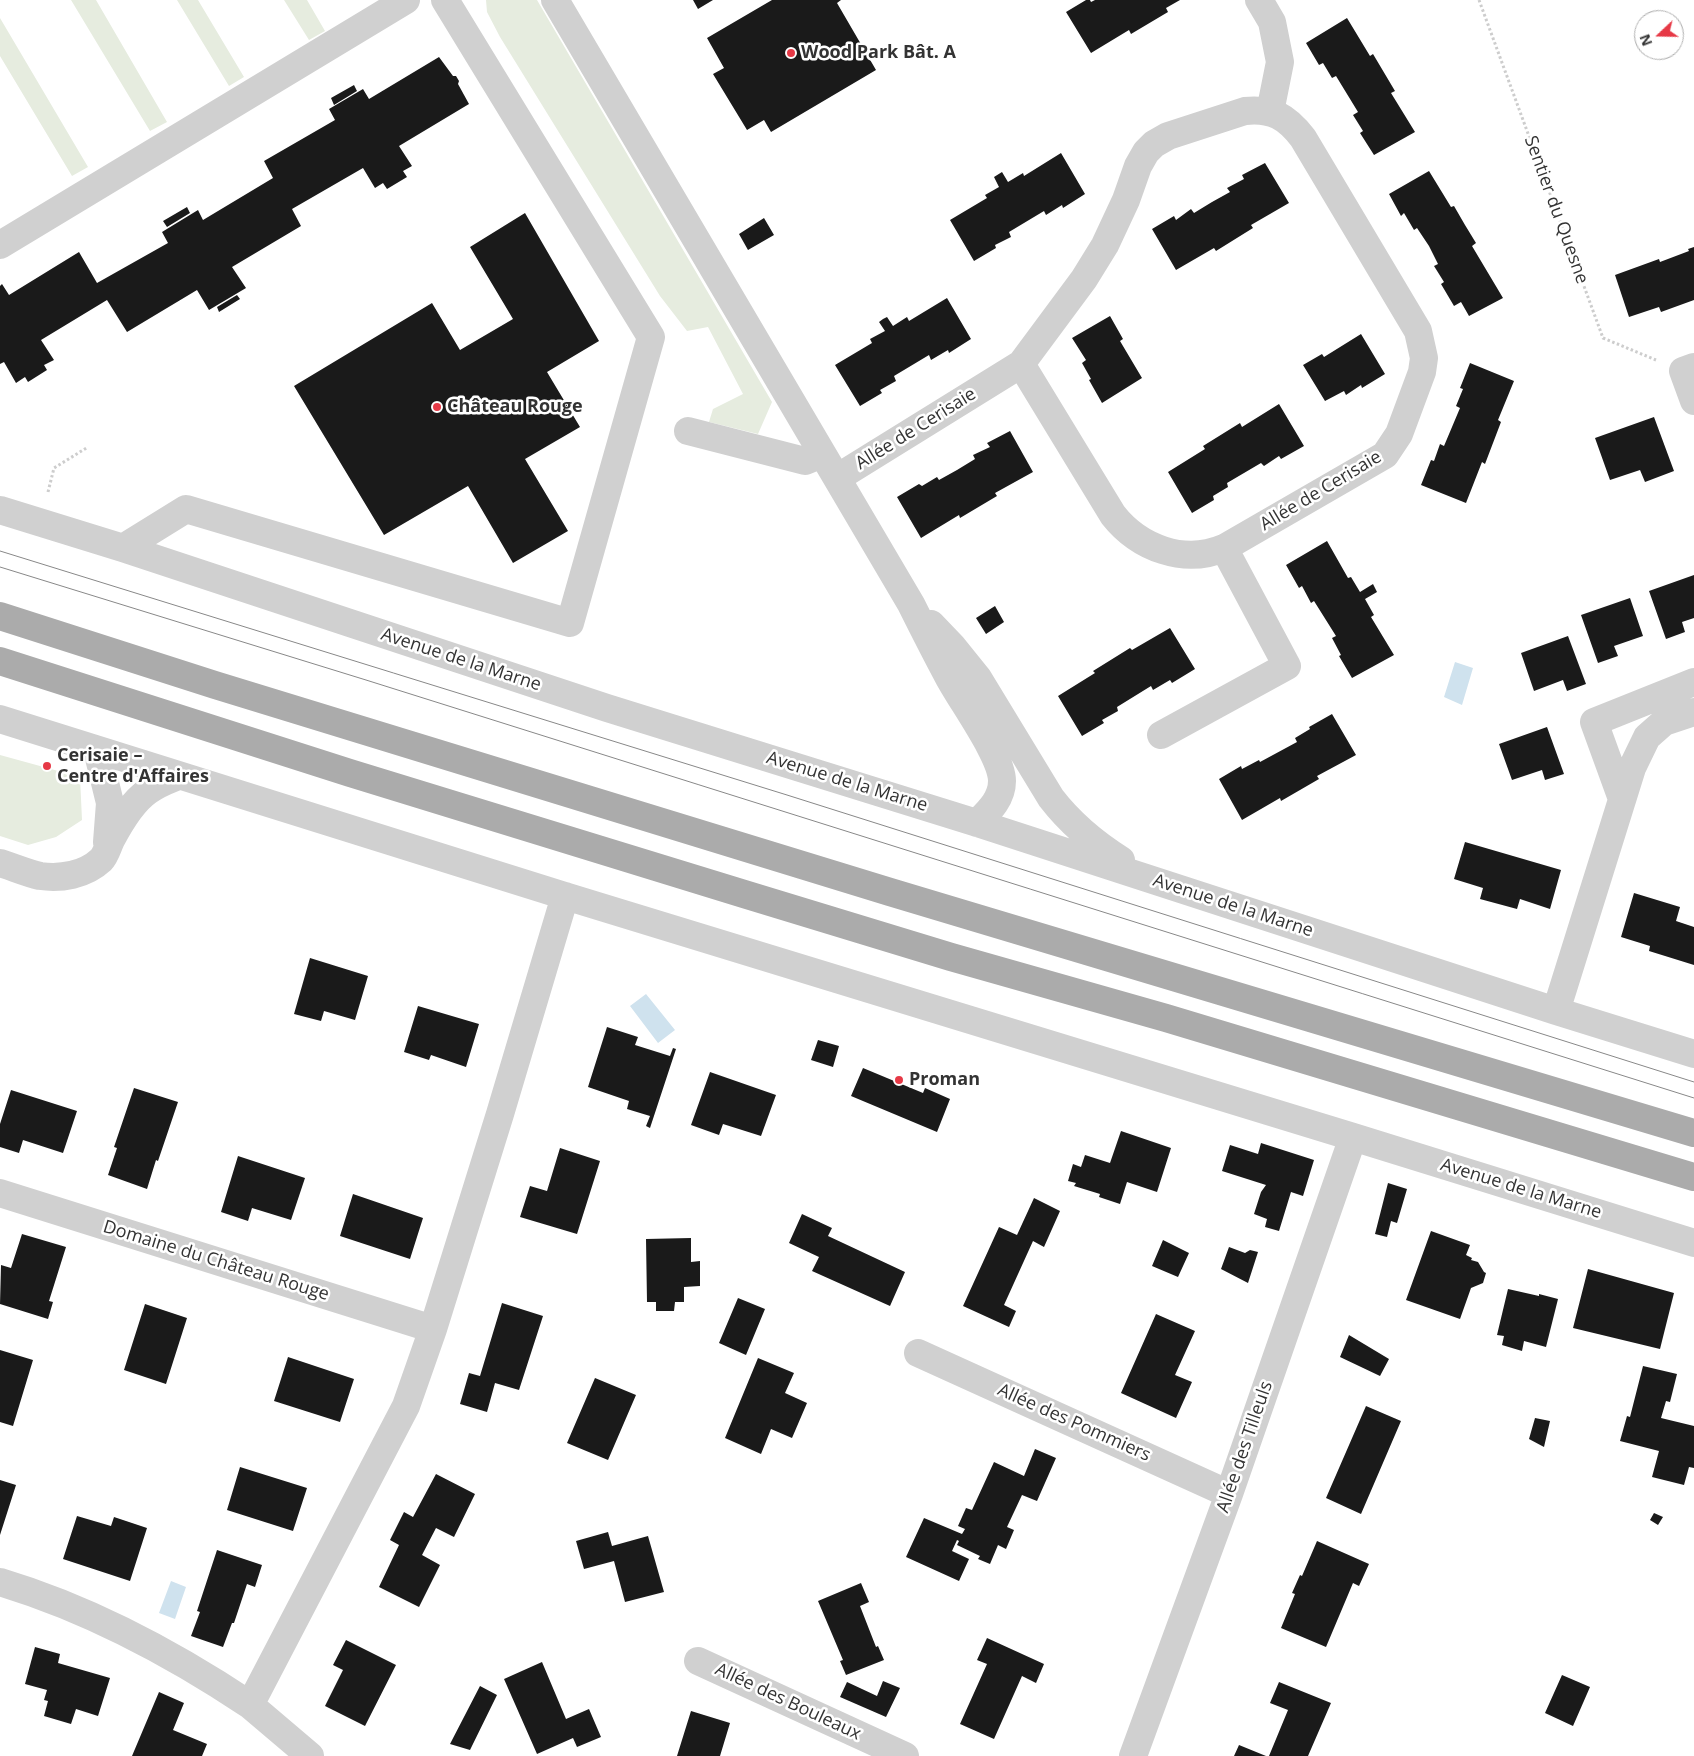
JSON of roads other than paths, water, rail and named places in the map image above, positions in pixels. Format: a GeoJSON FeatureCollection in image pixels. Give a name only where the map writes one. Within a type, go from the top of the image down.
{"type":"FeatureCollection","features":[{"type":"Feature","properties":{"kind":"main road"},"geometry":{"type":"LineString","coordinates":[[0,616],[215,685],[899,894],[1694,1133]]}},
{"type":"Feature","properties":{"kind":"main road"},"geometry":{"type":"LineString","coordinates":[[0,661],[350,773],[744,894],[951,957],[1166,1018],[1694,1177]]}},
{"type":"Feature","properties":{"kind":"street"},"geometry":{"type":"LineString","coordinates":[[0,245],[406,0]]}},
{"type":"Feature","properties":{"kind":"street"},"geometry":{"type":"LineString","coordinates":[[122,548],[186,509],[570,623],[651,337],[445,0]]}},
{"type":"Feature","properties":{"kind":"street"},"geometry":{"type":"LineString","coordinates":[[555,0],[911,604],[948,677],[994,754],[1001,770],[1002,783],[999,797],[992,808],[977,823]]}},
{"type":"Feature","properties":{"kind":"street"},"geometry":{"type":"LineString","coordinates":[[1259,0],[1272,22],[1280,62],[1270,112]]}},
{"type":"Feature","properties":{"kind":"street","name":"Allée de Cerisaie"},"geometry":{"type":"LineString","coordinates":[[837,478],[1021,364],[1084,279],[1105,245],[1126,200],[1138,166],[1146,152],[1154,144],[1168,136],[1245,111],[1270,112],[1282,117],[1293,125],[1303,138],[1418,332],[1424,358],[1422,372],[1399,434],[1385,455],[1224,548],[1214,553],[1199,556],[1169,552],[1153,547],[1135,538],[1123,528],[1113,515],[1021,364]]}},
{"type":"Feature","properties":{"kind":"street"},"geometry":{"type":"LineString","coordinates":[[1689,369],[1694,401]]}},
{"type":"Feature","properties":{"kind":"street"},"geometry":{"type":"LineString","coordinates":[[688,431],[805,461],[822,454]]}},
{"type":"Feature","properties":{"kind":"street","name":"Avenue de la Marne"},"geometry":{"type":"LineString","coordinates":[[0,510],[122,548],[607,708],[977,823],[1694,1054]]}},
{"type":"Feature","properties":{"kind":"street"},"geometry":{"type":"LineString","coordinates":[[1161,735],[1287,666],[1224,548]]}},
{"type":"Feature","properties":{"kind":"street"},"geometry":{"type":"LineString","coordinates":[[911,604],[953,647],[978,678],[1051,798],[1064,814],[1090,839],[1152,880]]}},
{"type":"Feature","properties":{"kind":"street"},"geometry":{"type":"LineString","coordinates":[[1622,799],[1594,722],[1694,682]]}},
{"type":"Feature","properties":{"kind":"street"},"geometry":{"type":"LineString","coordinates":[[1556,1011],[1632,768],[1647,737],[1664,722],[1694,712]]}},
{"type":"Feature","properties":{"kind":"street","name":"Avenue de la Marne"},"geometry":{"type":"LineString","coordinates":[[0,718],[178,776],[565,896],[1694,1243]]}},
{"type":"Feature","properties":{"kind":"street"},"geometry":{"type":"LineString","coordinates":[[97,750],[110,803],[108,837],[102,859]]}},
{"type":"Feature","properties":{"kind":"street"},"geometry":{"type":"LineString","coordinates":[[0,863],[39,876],[57,877],[72,875],[86,870],[102,859],[112,838],[129,812],[146,792],[164,781],[178,776]]}},
{"type":"Feature","properties":{"kind":"street"},"geometry":{"type":"LineString","coordinates":[[250,1706],[406,1406],[433,1329],[565,896]]}},
{"type":"Feature","properties":{"kind":"street","name":"Allée des Tilleuls"},"geometry":{"type":"LineString","coordinates":[[1133,1756],[1229,1494],[1353,1137]]}},
{"type":"Feature","properties":{"kind":"street","name":"Domaine du Château Rouge"},"geometry":{"type":"LineString","coordinates":[[0,1193],[433,1329]]}},
{"type":"Feature","properties":{"kind":"street","name":"Allée des Pommiers"},"geometry":{"type":"LineString","coordinates":[[918,1353],[1229,1494]]}},
{"type":"Feature","properties":{"kind":"street"},"geometry":{"type":"LineString","coordinates":[[0,1582],[63,1603],[97,1618],[129,1633],[211,1679],[250,1706],[310,1756]]}},
{"type":"Feature","properties":{"kind":"street","name":"Allée des Bouleaux"},"geometry":{"type":"LineString","coordinates":[[698,1661],[906,1756]]}},
{"type":"Feature","properties":{"kind":"water"},"geometry":{"type":"Polygon","coordinates":[[[1455,662],[1473,668],[1462,705],[1444,697],[1455,662]]]}},
{"type":"Feature","properties":{"kind":"water"},"geometry":{"type":"Polygon","coordinates":[[[646,994],[675,1030],[658,1043],[630,1006],[646,994]]]}},
{"type":"Feature","properties":{"kind":"water"},"geometry":{"type":"Polygon","coordinates":[[[171,1581],[186,1587],[175,1619],[159,1613],[171,1581]]]}},
{"type":"Feature","properties":{"kind":"tram line"},"geometry":{"type":"LineString","coordinates":[[0,551],[787,795],[1694,1082]]}},
{"type":"Feature","properties":{"kind":"tram line"},"geometry":{"type":"LineString","coordinates":[[0,567],[366,680],[1694,1098]]}},
{"type":"Feature","properties":{"kind":"place","name":"Wood Park Bât. A"},"geometry":{"type":"Point","coordinates":[791,53]}},
{"type":"Feature","properties":{"kind":"place","name":"Château Rouge"},"geometry":{"type":"Point","coordinates":[437,407]}},
{"type":"Feature","properties":{"kind":"place","name":"Cerisaie – Centre d'Affaires"},"geometry":{"type":"Point","coordinates":[47,766]}},
{"type":"Feature","properties":{"kind":"place","name":"Proman"},"geometry":{"type":"Point","coordinates":[899,1080]}}]}
